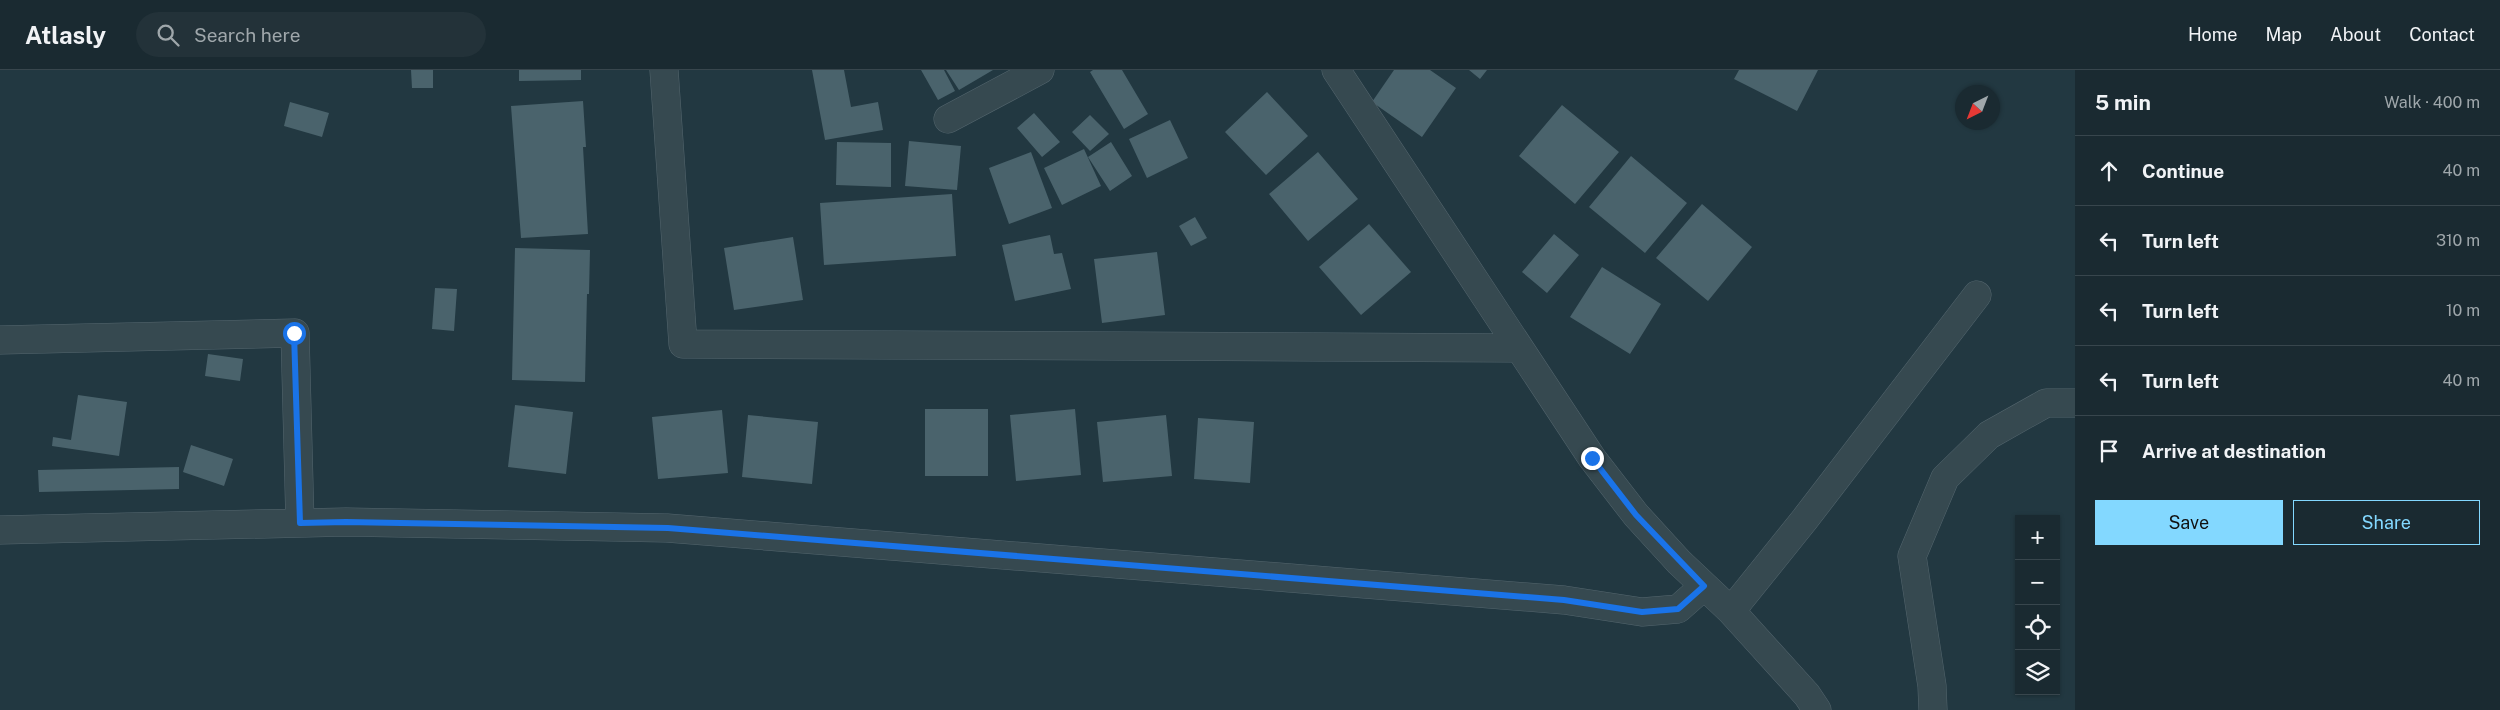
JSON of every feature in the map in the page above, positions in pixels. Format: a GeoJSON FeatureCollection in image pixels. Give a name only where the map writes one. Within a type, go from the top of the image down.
{"type":"FeatureCollection","features":[{"type":"Feature","properties":{"kind":"street"},"geometry":{"type":"LineString","coordinates":[[664,70],[683,344],[1518,348]]}},
{"type":"Feature","properties":{"kind":"street"},"geometry":{"type":"LineString","coordinates":[[948,119],[1040,70]]}},
{"type":"Feature","properties":{"kind":"street"},"geometry":{"type":"LineString","coordinates":[[1347,74],[1389,153],[1592,458],[1636,515],[1704,586],[1731,611],[1818,710]]}},
{"type":"Feature","properties":{"kind":"street"},"geometry":{"type":"LineString","coordinates":[[1731,611],[1805,519],[1977,295]]}},
{"type":"Feature","properties":{"kind":"street"},"geometry":{"type":"LineString","coordinates":[[0,340],[294,333],[300,523]]}},
{"type":"Feature","properties":{"kind":"street"},"geometry":{"type":"LineString","coordinates":[[1933,710],[1932,686],[1912,556],[1945,478],[1989,435],[2046,403],[2075,403]]}},
{"type":"Feature","properties":{"kind":"street"},"geometry":{"type":"LineString","coordinates":[[0,530],[346,522],[668,528],[1554,599],[1642,612],[1678,609],[1704,586]]}},
{"type":"Feature","properties":{"kind":"building"},"geometry":{"type":"Polygon","coordinates":[[[411,70],[433,70],[433,88],[412,88],[411,70]]]}},
{"type":"Feature","properties":{"kind":"building"},"geometry":{"type":"Polygon","coordinates":[[[519,70],[581,70],[581,80],[519,81],[519,70]]]}},
{"type":"Feature","properties":{"kind":"building"},"geometry":{"type":"Polygon","coordinates":[[[812,70],[844,70],[851,107],[878,102],[883,130],[825,140],[812,70]]]}},
{"type":"Feature","properties":{"kind":"building"},"geometry":{"type":"Polygon","coordinates":[[[921,70],[944,70],[955,91],[938,100],[921,70]]]}},
{"type":"Feature","properties":{"kind":"building"},"geometry":{"type":"Polygon","coordinates":[[[946,70],[993,70],[959,90],[946,70]]]}},
{"type":"Feature","properties":{"kind":"building"},"geometry":{"type":"Polygon","coordinates":[[[1093,70],[1122,70],[1148,114],[1124,129],[1090,72],[1093,70]]]}},
{"type":"Feature","properties":{"kind":"building"},"geometry":{"type":"Polygon","coordinates":[[[1394,70],[1430,70],[1456,88],[1422,137],[1372,102],[1394,70]]]}},
{"type":"Feature","properties":{"kind":"building"},"geometry":{"type":"Polygon","coordinates":[[[1469,70],[1487,70],[1480,79],[1469,70]]]}},
{"type":"Feature","properties":{"kind":"building"},"geometry":{"type":"Polygon","coordinates":[[[1739,70],[1818,70],[1797,111],[1734,79],[1739,70]]]}},
{"type":"Feature","properties":{"kind":"building"},"geometry":{"type":"Polygon","coordinates":[[[1267,92],[1308,136],[1266,175],[1225,132],[1267,92]]]}},
{"type":"Feature","properties":{"kind":"building"},"geometry":{"type":"Polygon","coordinates":[[[583,101],[586,147],[583,147],[588,234],[521,238],[511,106],[583,101]]]}},
{"type":"Feature","properties":{"kind":"building"},"geometry":{"type":"Polygon","coordinates":[[[290,102],[329,113],[322,137],[284,126],[290,102]]]}},
{"type":"Feature","properties":{"kind":"building"},"geometry":{"type":"Polygon","coordinates":[[[1562,105],[1619,152],[1575,204],[1519,156],[1562,105]]]}},
{"type":"Feature","properties":{"kind":"building"},"geometry":{"type":"Polygon","coordinates":[[[1034,113],[1060,142],[1042,157],[1017,128],[1034,113]]]}},
{"type":"Feature","properties":{"kind":"building"},"geometry":{"type":"Polygon","coordinates":[[[1090,115],[1109,134],[1090,151],[1072,132],[1090,115]]]}},
{"type":"Feature","properties":{"kind":"building"},"geometry":{"type":"Polygon","coordinates":[[[1170,120],[1188,158],[1147,178],[1129,139],[1170,120]]]}},
{"type":"Feature","properties":{"kind":"building"},"geometry":{"type":"Polygon","coordinates":[[[909,141],[961,146],[957,190],[905,186],[909,141]]]}},
{"type":"Feature","properties":{"kind":"building"},"geometry":{"type":"Polygon","coordinates":[[[837,142],[891,143],[891,187],[836,185],[837,142]]]}},
{"type":"Feature","properties":{"kind":"building"},"geometry":{"type":"Polygon","coordinates":[[[1111,142],[1132,176],[1110,191],[1088,157],[1111,142]]]}},
{"type":"Feature","properties":{"kind":"building"},"geometry":{"type":"Polygon","coordinates":[[[1084,149],[1101,186],[1062,205],[1044,168],[1084,149]]]}},
{"type":"Feature","properties":{"kind":"building"},"geometry":{"type":"Polygon","coordinates":[[[1031,152],[1052,208],[1009,224],[989,168],[1031,152]]]}},
{"type":"Feature","properties":{"kind":"building"},"geometry":{"type":"Polygon","coordinates":[[[1318,152],[1358,199],[1308,241],[1269,194],[1318,152]]]}},
{"type":"Feature","properties":{"kind":"building"},"geometry":{"type":"Polygon","coordinates":[[[1631,156],[1687,203],[1645,253],[1589,207],[1631,156]]]}},
{"type":"Feature","properties":{"kind":"building"},"geometry":{"type":"Polygon","coordinates":[[[952,194],[956,256],[824,265],[820,203],[952,194]]]}},
{"type":"Feature","properties":{"kind":"building"},"geometry":{"type":"Polygon","coordinates":[[[1702,204],[1752,247],[1708,301],[1656,258],[1702,204]]]}},
{"type":"Feature","properties":{"kind":"building"},"geometry":{"type":"Polygon","coordinates":[[[1195,217],[1207,238],[1191,246],[1179,226],[1195,217]]]}},
{"type":"Feature","properties":{"kind":"building"},"geometry":{"type":"Polygon","coordinates":[[[1369,224],[1411,272],[1361,315],[1319,267],[1369,224]]]}},
{"type":"Feature","properties":{"kind":"building"},"geometry":{"type":"Polygon","coordinates":[[[1554,234],[1579,255],[1547,293],[1522,272],[1554,234]]]}},
{"type":"Feature","properties":{"kind":"building"},"geometry":{"type":"Polygon","coordinates":[[[1050,235],[1054,254],[1062,253],[1071,289],[1015,301],[1002,245],[1050,235]]]}},
{"type":"Feature","properties":{"kind":"building"},"geometry":{"type":"Polygon","coordinates":[[[793,237],[803,300],[734,310],[724,248],[793,237]]]}},
{"type":"Feature","properties":{"kind":"building"},"geometry":{"type":"Polygon","coordinates":[[[515,248],[590,250],[585,382],[512,380],[515,248]]]}},
{"type":"Feature","properties":{"kind":"building"},"geometry":{"type":"Polygon","coordinates":[[[1157,252],[1165,315],[1102,323],[1094,259],[1157,252]]]}},
{"type":"Feature","properties":{"kind":"building"},"geometry":{"type":"Polygon","coordinates":[[[1602,267],[1661,304],[1630,354],[1570,317],[1602,267]]]}},
{"type":"Feature","properties":{"kind":"building"},"geometry":{"type":"Polygon","coordinates":[[[435,288],[457,289],[454,331],[432,329],[435,288]]]}},
{"type":"Feature","properties":{"kind":"building"},"geometry":{"type":"Polygon","coordinates":[[[208,354],[243,359],[240,381],[205,376],[208,354]]]}},
{"type":"Feature","properties":{"kind":"building"},"geometry":{"type":"Polygon","coordinates":[[[78,395],[127,402],[119,456],[52,446],[53,437],[71,440],[78,395]]]}},
{"type":"Feature","properties":{"kind":"building"},"geometry":{"type":"Polygon","coordinates":[[[515,405],[573,412],[566,474],[508,467],[515,405]]]}},
{"type":"Feature","properties":{"kind":"building"},"geometry":{"type":"Polygon","coordinates":[[[925,409],[988,409],[988,476],[925,476],[925,409]]]}},
{"type":"Feature","properties":{"kind":"building"},"geometry":{"type":"Polygon","coordinates":[[[1075,409],[1081,475],[1016,481],[1010,415],[1075,409]]]}},
{"type":"Feature","properties":{"kind":"building"},"geometry":{"type":"Polygon","coordinates":[[[722,410],[728,473],[658,479],[652,417],[722,410]]]}},
{"type":"Feature","properties":{"kind":"building"},"geometry":{"type":"Polygon","coordinates":[[[748,415],[818,422],[812,484],[742,477],[748,415]]]}},
{"type":"Feature","properties":{"kind":"building"},"geometry":{"type":"Polygon","coordinates":[[[1166,415],[1172,476],[1103,482],[1097,422],[1166,415]]]}},
{"type":"Feature","properties":{"kind":"building"},"geometry":{"type":"Polygon","coordinates":[[[1198,418],[1254,422],[1250,483],[1194,479],[1198,418]]]}},
{"type":"Feature","properties":{"kind":"building"},"geometry":{"type":"Polygon","coordinates":[[[191,445],[233,459],[224,486],[183,472],[191,445]]]}},
{"type":"Feature","properties":{"kind":"building"},"geometry":{"type":"Polygon","coordinates":[[[179,467],[179,489],[39,492],[38,470],[179,467]]]}},
{"type":"Feature","properties":{"kind":"route"},"geometry":{"type":"LineString","coordinates":[[294,333],[300,523],[346,522],[668,528],[1564,600],[1642,612],[1678,609],[1704,586],[1636,515],[1592,458]]}}]}
